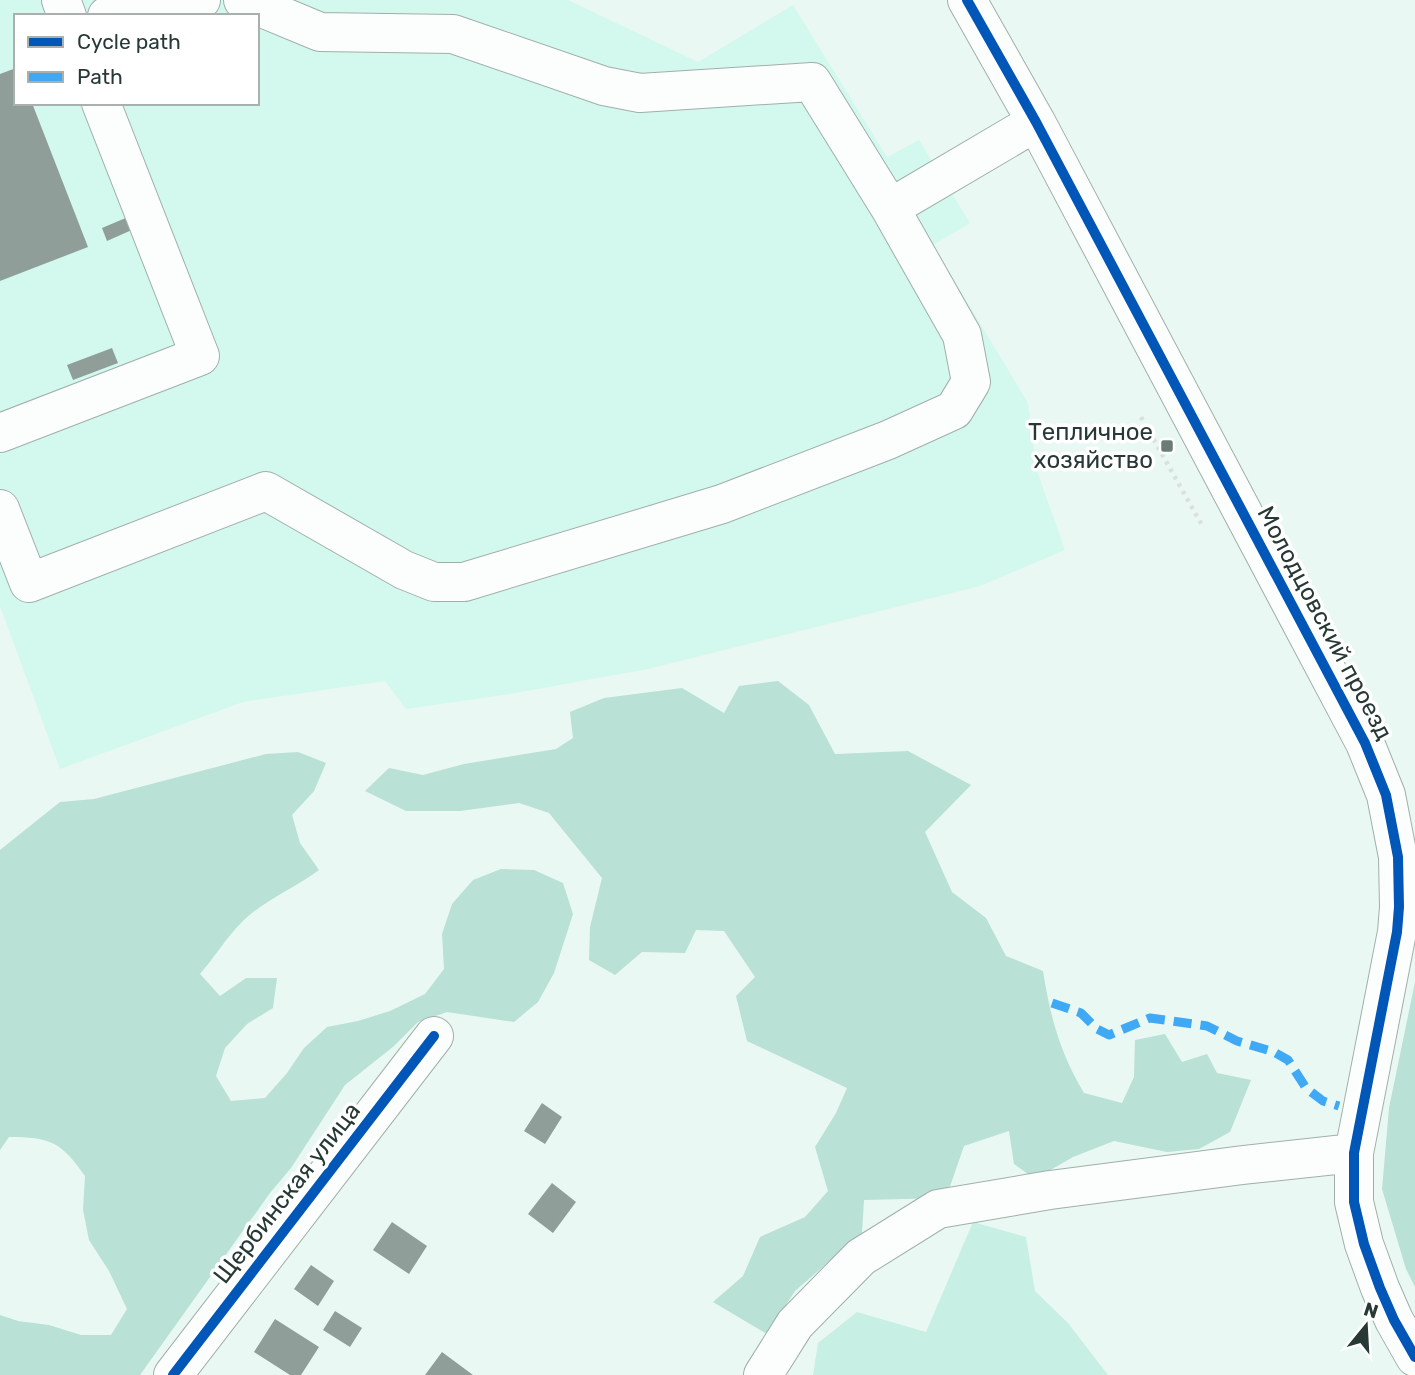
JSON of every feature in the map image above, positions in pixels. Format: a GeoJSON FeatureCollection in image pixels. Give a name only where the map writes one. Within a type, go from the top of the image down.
{"type":"FeatureCollection","features":[{"type":"Feature","properties":{"kind":"street"},"geometry":{"type":"LineString","coordinates":[[119,14],[201,0]]}},
{"type":"Feature","properties":{"kind":"street"},"geometry":{"type":"LineString","coordinates":[[0,509],[29,583],[266,491],[404,570],[434,582],[464,582],[722,504],[888,440],[954,410],[971,382],[962,335],[890,208],[812,82],[640,93],[604,86],[453,34],[320,32],[243,0]]}},
{"type":"Feature","properties":{"kind":"street","name":"Молодцовский проезд"},"geometry":{"type":"LineString","coordinates":[[967,0],[1036,122],[1365,743],[1401,791],[1398,857],[1406,931],[1354,1153],[1354,1202],[1364,1244],[1394,1320],[1415,1357]]}},
{"type":"Feature","properties":{"kind":"street"},"geometry":{"type":"LineString","coordinates":[[0,433],[200,356],[102,105]]}},
{"type":"Feature","properties":{"kind":"street"},"geometry":{"type":"LineString","coordinates":[[890,208],[1036,122]]}},
{"type":"Feature","properties":{"kind":"street","name":"Щербинская улица"},"geometry":{"type":"LineString","coordinates":[[173,1375],[434,1036]]}},
{"type":"Feature","properties":{"kind":"street"},"geometry":{"type":"LineString","coordinates":[[763,1375],[795,1324],[861,1257],[938,1209],[1050,1190],[1354,1153]]}},
{"type":"Feature","properties":{"kind":"path"},"geometry":{"type":"LineString","coordinates":[[1141,417],[1203,527]]}},
{"type":"Feature","properties":{"kind":"shaded area"},"geometry":{"type":"Polygon","coordinates":[[[0,0],[568,0],[698,62],[793,5],[887,157],[919,140],[970,223],[933,245],[1028,403],[1037,471],[1065,550],[980,586],[648,669],[510,694],[406,709],[385,681],[243,702],[60,769],[0,606],[0,0]]]}},
{"type":"Feature","properties":{"kind":"shaded area"},"geometry":{"type":"Polygon","coordinates":[[[778,681],[809,705],[835,754],[908,751],[971,785],[925,832],[952,892],[986,918],[1006,956],[1043,971],[1057,1034],[1084,1093],[1122,1103],[1134,1077],[1135,1040],[1165,1034],[1182,1062],[1207,1054],[1217,1073],[1251,1080],[1230,1132],[1199,1149],[1167,1152],[1114,1141],[1073,1157],[1035,1179],[1014,1164],[1009,1131],[964,1146],[946,1198],[864,1200],[862,1233],[795,1291],[767,1334],[713,1302],[743,1276],[760,1237],[805,1217],[828,1191],[815,1147],[836,1113],[847,1088],[747,1041],[736,996],[755,977],[724,931],[696,930],[685,953],[642,952],[615,975],[589,960],[590,927],[602,878],[549,813],[519,803],[460,811],[406,811],[365,791],[389,768],[423,775],[464,764],[556,749],[573,738],[570,712],[604,698],[682,688],[724,713],[739,686],[778,681]]]}},
{"type":"Feature","properties":{"kind":"shaded area"},"geometry":{"type":"Polygon","coordinates":[[[298,752],[326,763],[314,791],[292,815],[300,843],[319,870],[249,915],[200,974],[220,996],[246,978],[277,978],[273,1008],[247,1024],[225,1048],[216,1076],[231,1101],[265,1098],[304,1048],[327,1027],[390,1011],[425,994],[444,969],[442,934],[452,904],[473,880],[501,869],[534,870],[563,883],[573,914],[554,973],[538,1002],[514,1022],[447,1012],[418,1022],[394,1046],[345,1085],[291,1168],[270,1193],[140,1375],[0,1375],[0,1315],[81,1335],[111,1335],[127,1309],[109,1271],[89,1240],[83,1210],[85,1176],[77,1165],[54,1144],[35,1138],[9,1137],[0,1150],[0,850],[60,802],[94,799],[266,754],[298,752]]]}},
{"type":"Feature","properties":{"kind":"shaded area"},"geometry":{"type":"Polygon","coordinates":[[[1415,982],[1415,1287],[1406,1269],[1382,1189],[1389,1108],[1415,982]]]}},
{"type":"Feature","properties":{"kind":"shaded area"},"geometry":{"type":"Polygon","coordinates":[[[973,1222],[1026,1237],[1035,1291],[1068,1323],[1108,1375],[813,1375],[818,1343],[857,1312],[926,1332],[973,1222]]]}},
{"type":"Feature","properties":{"kind":"building"},"geometry":{"type":"Polygon","coordinates":[[[14,69],[14,105],[33,105],[88,247],[0,281],[0,74],[14,69]]]}},
{"type":"Feature","properties":{"kind":"building"},"geometry":{"type":"Polygon","coordinates":[[[128,217],[134,229],[107,241],[102,228],[128,217]]]}},
{"type":"Feature","properties":{"kind":"building"},"geometry":{"type":"Polygon","coordinates":[[[112,348],[118,363],[73,380],[67,365],[112,348]]]}},
{"type":"Feature","properties":{"kind":"building"},"geometry":{"type":"Polygon","coordinates":[[[542,1103],[562,1117],[545,1144],[524,1131],[542,1103]]]}},
{"type":"Feature","properties":{"kind":"building"},"geometry":{"type":"Polygon","coordinates":[[[552,1183],[576,1202],[553,1233],[528,1214],[552,1183]]]}},
{"type":"Feature","properties":{"kind":"building"},"geometry":{"type":"Polygon","coordinates":[[[392,1222],[427,1246],[409,1274],[373,1250],[392,1222]]]}},
{"type":"Feature","properties":{"kind":"building"},"geometry":{"type":"Polygon","coordinates":[[[311,1265],[334,1281],[318,1306],[294,1289],[311,1265]]]}},
{"type":"Feature","properties":{"kind":"building"},"geometry":{"type":"Polygon","coordinates":[[[335,1311],[362,1328],[350,1347],[323,1330],[335,1311]]]}},
{"type":"Feature","properties":{"kind":"building"},"geometry":{"type":"Polygon","coordinates":[[[275,1319],[319,1347],[301,1375],[290,1375],[254,1352],[275,1319]]]}},
{"type":"Feature","properties":{"kind":"building"},"geometry":{"type":"Polygon","coordinates":[[[442,1352],[473,1375],[425,1375],[442,1352]]]}},
{"type":"Feature","properties":{"kind":"marked path"},"geometry":{"type":"LineString","coordinates":[[1052,1003],[1081,1013],[1097,1029],[1109,1035],[1150,1018],[1207,1026],[1237,1041],[1274,1052],[1288,1060],[1306,1088],[1323,1101],[1339,1106]]}},
{"type":"Feature","properties":{"kind":"cycle path"},"geometry":{"type":"LineString","coordinates":[[967,0],[1036,122],[1365,743],[1386,795],[1398,857],[1399,907],[1397,932],[1354,1153],[1354,1202],[1364,1244],[1380,1288],[1415,1357]]}},
{"type":"Feature","properties":{"kind":"cycle path"},"geometry":{"type":"LineString","coordinates":[[173,1375],[434,1036]]}},
{"type":"Feature","properties":{"kind":"place","name":"Тепличное хозяйство"},"geometry":{"type":"Point","coordinates":[1167,446]}}]}
